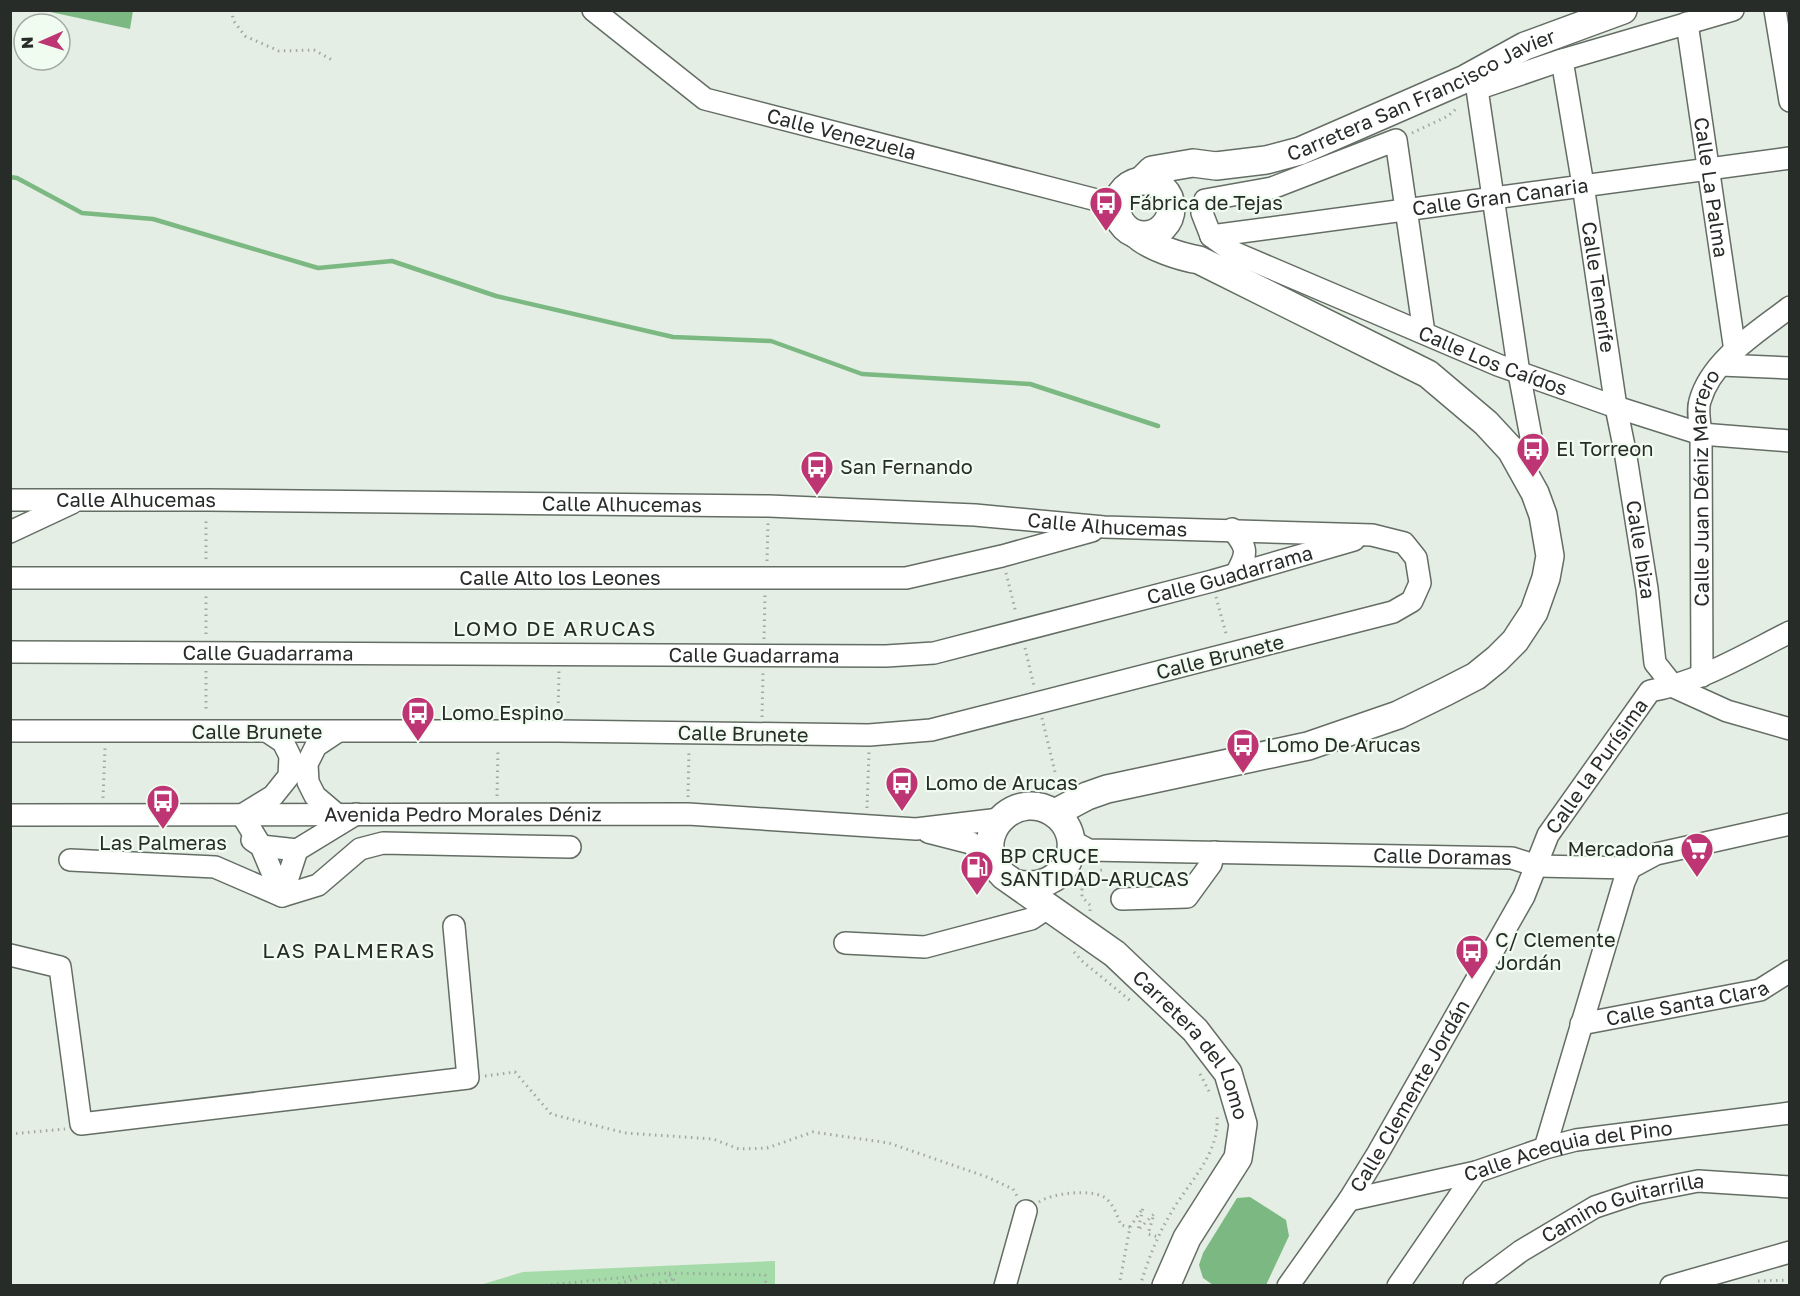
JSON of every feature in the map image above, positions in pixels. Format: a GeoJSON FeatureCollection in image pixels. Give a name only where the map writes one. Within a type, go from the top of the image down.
{"type":"FeatureCollection","features":[{"type":"Feature","properties":{"kind":"main road","name":"Carretera San Francisco Javier"},"geometry":{"type":"LineString","coordinates":[[1142,180],[1152,170],[1193,163],[1216,166],[1266,160],[1300,151],[1465,79],[1525,46],[1623,10]]}},
{"type":"Feature","properties":{"kind":"main road","name":"Carretera San Francisco Javier"},"geometry":{"type":"LineString","coordinates":[[1171,205],[1191,176],[1216,166]]}},
{"type":"Feature","properties":{"kind":"main road"},"geometry":{"type":"LineString","coordinates":[[1081,929],[1061,897],[1068,845],[1038,807],[1021,807],[1010,811],[1000,819],[994,830],[990,849],[992,861],[1009,880],[1026,886],[1039,886],[1051,881],[1068,845],[1087,796],[1125,784],[1242,762],[1355,732],[1398,715],[1476,676],[1515,641],[1534,612],[1546,578],[1550,556],[1548,536],[1535,492],[1511,450],[1486,423],[1428,374],[1199,260],[1184,257],[1143,241],[1121,224],[1117,215],[1116,205],[1124,188],[1142,180],[1160,185],[1166,192],[1186,245],[1199,260]]}},
{"type":"Feature","properties":{"kind":"main road"},"geometry":{"type":"LineString","coordinates":[[1137,235],[1146,236],[1163,227],[1169,219],[1171,205]]}},
{"type":"Feature","properties":{"kind":"main road","name":"Carretera del Lomo"},"geometry":{"type":"LineString","coordinates":[[1009,880],[1115,954],[1195,1030],[1228,1073],[1243,1124],[1238,1158],[1186,1238],[1166,1286]]}},
{"type":"Feature","properties":{"kind":"street","name":"Calle Venezuela"},"geometry":{"type":"LineString","coordinates":[[593,10],[705,99],[1116,205]]}},
{"type":"Feature","properties":{"kind":"street"},"geometry":{"type":"LineString","coordinates":[[1524,473],[1534,453],[1519,373],[1477,89],[1562,60],[1733,10]]}},
{"type":"Feature","properties":{"kind":"street"},"geometry":{"type":"LineString","coordinates":[[1776,10],[1790,101]]}},
{"type":"Feature","properties":{"kind":"street","name":"Calle La Palma"},"geometry":{"type":"LineString","coordinates":[[1687,23],[1708,168],[1728,358]]}},
{"type":"Feature","properties":{"kind":"street","name":"Calle Tenerife"},"geometry":{"type":"LineString","coordinates":[[1562,60],[1616,407]]}},
{"type":"Feature","properties":{"kind":"street"},"geometry":{"type":"LineString","coordinates":[[1211,236],[1202,213],[1205,200],[1272,188],[1396,140],[1424,333]]}},
{"type":"Feature","properties":{"kind":"street","name":"Calle Gran Canaria"},"geometry":{"type":"LineString","coordinates":[[1211,236],[1406,208],[1494,199],[1583,184],[1790,158]]}},
{"type":"Feature","properties":{"kind":"street","name":"Calle Los Caídos"},"geometry":{"type":"LineString","coordinates":[[1211,236],[1233,252],[1519,373],[1701,434],[1790,441]]}},
{"type":"Feature","properties":{"kind":"street","name":"Calle Juan Déniz Marrero"},"geometry":{"type":"LineString","coordinates":[[1702,676],[1699,403],[1707,383],[1728,358],[1790,307]]}},
{"type":"Feature","properties":{"kind":"street"},"geometry":{"type":"LineString","coordinates":[[1728,358],[1790,368]]}},
{"type":"Feature","properties":{"kind":"street","name":"Calle Ibiza"},"geometry":{"type":"LineString","coordinates":[[1616,407],[1647,589],[1655,663],[1674,687]]}},
{"type":"Feature","properties":{"kind":"street","name":"Calle Alhucemas"},"geometry":{"type":"LineString","coordinates":[[10,500],[769,506],[975,515],[1104,527],[1372,535],[1404,543],[1416,558]]}},
{"type":"Feature","properties":{"kind":"street"},"geometry":{"type":"LineString","coordinates":[[10,532],[75,501]]}},
{"type":"Feature","properties":{"kind":"street","name":"Calle Alto los Leones"},"geometry":{"type":"LineString","coordinates":[[10,578],[906,578],[1002,556],[1104,527]]}},
{"type":"Feature","properties":{"kind":"street"},"geometry":{"type":"LineString","coordinates":[[1232,530],[1244,544],[1245,556],[1236,574]]}},
{"type":"Feature","properties":{"kind":"street","name":"Calle Guadarrama"},"geometry":{"type":"LineString","coordinates":[[10,652],[886,656],[934,653],[1212,581],[1372,535]]}},
{"type":"Feature","properties":{"kind":"street","name":"Calle Brunete"},"geometry":{"type":"LineString","coordinates":[[10,731],[558,731],[869,735],[931,730],[1393,612],[1412,601],[1420,583],[1416,558]]}},
{"type":"Feature","properties":{"kind":"street"},"geometry":{"type":"LineString","coordinates":[[1674,687],[1702,676],[1790,632]]}},
{"type":"Feature","properties":{"kind":"street"},"geometry":{"type":"LineString","coordinates":[[1674,687],[1727,711],[1788,727]]}},
{"type":"Feature","properties":{"kind":"street","name":"Calle la Purísima"},"geometry":{"type":"LineString","coordinates":[[1537,866],[1548,835],[1650,692],[1674,687]]}},
{"type":"Feature","properties":{"kind":"street"},"geometry":{"type":"LineString","coordinates":[[267,732],[283,742],[290,756],[289,776],[273,796],[242,814],[261,846],[282,896]]}},
{"type":"Feature","properties":{"kind":"street"},"geometry":{"type":"LineString","coordinates":[[335,813],[315,796],[308,782],[307,764],[316,746],[338,732]]}},
{"type":"Feature","properties":{"kind":"street"},"geometry":{"type":"LineString","coordinates":[[214,815],[261,846],[297,850],[357,813]]}},
{"type":"Feature","properties":{"kind":"street","name":"Avenida Pedro Morales Déniz"},"geometry":{"type":"LineString","coordinates":[[15,820],[102,815],[688,814],[916,829]]}},
{"type":"Feature","properties":{"kind":"street"},"geometry":{"type":"LineString","coordinates":[[916,829],[1000,819]]}},
{"type":"Feature","properties":{"kind":"street","name":"Calle Doramas"},"geometry":{"type":"LineString","coordinates":[[1068,845],[1214,852],[1512,858],[1537,866],[1630,868],[1656,854],[1790,824]]}},
{"type":"Feature","properties":{"kind":"street"},"geometry":{"type":"LineString","coordinates":[[916,829],[971,843],[1009,880]]}},
{"type":"Feature","properties":{"kind":"street"},"geometry":{"type":"LineString","coordinates":[[70,860],[215,867],[282,896],[318,885],[360,849],[383,843],[570,847]]}},
{"type":"Feature","properties":{"kind":"street"},"geometry":{"type":"LineString","coordinates":[[282,896],[297,850]]}},
{"type":"Feature","properties":{"kind":"street"},"geometry":{"type":"LineString","coordinates":[[1122,899],[1187,897],[1211,864],[1214,852]]}},
{"type":"Feature","properties":{"kind":"street","name":"Calle Clemente Jordán"},"geometry":{"type":"LineString","coordinates":[[1288,1286],[1349,1200],[1378,1153],[1524,896],[1537,866]]}},
{"type":"Feature","properties":{"kind":"street"},"geometry":{"type":"LineString","coordinates":[[1545,1148],[1630,868]]}},
{"type":"Feature","properties":{"kind":"street"},"geometry":{"type":"LineString","coordinates":[[845,943],[925,947],[1031,919],[1049,907]]}},
{"type":"Feature","properties":{"kind":"street"},"geometry":{"type":"LineString","coordinates":[[10,955],[60,967],[81,1124],[468,1078],[454,926]]}},
{"type":"Feature","properties":{"kind":"street","name":"Calle Santa Clara"},"geometry":{"type":"LineString","coordinates":[[1581,1024],[1760,990],[1790,971]]}},
{"type":"Feature","properties":{"kind":"street","name":"Calle Acequia del Pino"},"geometry":{"type":"LineString","coordinates":[[1349,1200],[1476,1172],[1545,1148],[1576,1140],[1790,1113]]}},
{"type":"Feature","properties":{"kind":"street"},"geometry":{"type":"LineString","coordinates":[[1398,1286],[1476,1172]]}},
{"type":"Feature","properties":{"kind":"street","name":"Camino Guitarrilla"},"geometry":{"type":"LineString","coordinates":[[1474,1286],[1521,1251],[1595,1207],[1637,1193],[1698,1181],[1790,1187]]}},
{"type":"Feature","properties":{"kind":"street"},"geometry":{"type":"LineString","coordinates":[[1005,1286],[1026,1211]]}},
{"type":"Feature","properties":{"kind":"street"},"geometry":{"type":"LineString","coordinates":[[1671,1286],[1790,1252]]}},
{"type":"Feature","properties":{"kind":"path"},"geometry":{"type":"LineString","coordinates":[[232,10],[233,20],[245,36],[279,51],[314,50],[334,61]]}},
{"type":"Feature","properties":{"kind":"path"},"geometry":{"type":"LineString","coordinates":[[1396,140],[1448,116],[1477,89]]}},
{"type":"Feature","properties":{"kind":"path"},"geometry":{"type":"LineString","coordinates":[[206,732],[207,500]]}},
{"type":"Feature","properties":{"kind":"path"},"geometry":{"type":"LineString","coordinates":[[762,734],[769,506]]}},
{"type":"Feature","properties":{"kind":"path"},"geometry":{"type":"LineString","coordinates":[[1002,556],[1055,772]]}},
{"type":"Feature","properties":{"kind":"path"},"geometry":{"type":"LineString","coordinates":[[1212,581],[1232,654]]}},
{"type":"Feature","properties":{"kind":"path"},"geometry":{"type":"LineString","coordinates":[[558,731],[560,654]]}},
{"type":"Feature","properties":{"kind":"path"},"geometry":{"type":"LineString","coordinates":[[102,815],[106,732]]}},
{"type":"Feature","properties":{"kind":"path"},"geometry":{"type":"LineString","coordinates":[[497,814],[498,732]]}},
{"type":"Feature","properties":{"kind":"path"},"geometry":{"type":"LineString","coordinates":[[688,814],[689,733]]}},
{"type":"Feature","properties":{"kind":"path"},"geometry":{"type":"LineString","coordinates":[[866,826],[869,735]]}},
{"type":"Feature","properties":{"kind":"path"},"geometry":{"type":"LineString","coordinates":[[1114,868],[1089,874],[1082,884],[1082,897],[1090,905],[1091,916],[1081,929],[1074,945],[1074,953],[1136,1005]]}},
{"type":"Feature","properties":{"kind":"path"},"geometry":{"type":"LineString","coordinates":[[468,1078],[515,1072],[551,1114],[625,1133],[713,1139],[739,1149],[767,1148],[813,1132],[889,1143],[987,1176],[1013,1189],[1026,1211],[1045,1198],[1076,1193],[1095,1193],[1106,1198],[1114,1208],[1121,1225],[1130,1227]]}},
{"type":"Feature","properties":{"kind":"path"},"geometry":{"type":"LineString","coordinates":[[1199,1073],[1213,1099]]}},
{"type":"Feature","properties":{"kind":"path"},"geometry":{"type":"LineString","coordinates":[[1140,1286],[1158,1238],[1208,1157],[1218,1132],[1216,1107]]}},
{"type":"Feature","properties":{"kind":"path"},"geometry":{"type":"LineString","coordinates":[[10,1134],[63,1130],[81,1124]]}},
{"type":"Feature","properties":{"kind":"path"},"geometry":{"type":"LineString","coordinates":[[1119,1286],[1130,1227],[1143,1208],[1138,1230],[1154,1214],[1148,1234],[1158,1238]]}},
{"type":"Feature","properties":{"kind":"path"},"geometry":{"type":"LineString","coordinates":[[668,1273],[679,1286]]}},
{"type":"Feature","properties":{"kind":"path"},"geometry":{"type":"LineString","coordinates":[[539,1286],[668,1273],[765,1275],[766,1286]]}},
{"type":"Feature","properties":{"kind":"path"},"geometry":{"type":"LineString","coordinates":[[613,1286],[643,1276]]}},
{"type":"Feature","properties":{"kind":"path"},"geometry":{"type":"LineString","coordinates":[[648,1286],[673,1279]]}},
{"type":"Feature","properties":{"kind":"path"},"geometry":{"type":"LineString","coordinates":[[594,1280],[595,1286]]}},
{"type":"Feature","properties":{"kind":"path"},"geometry":{"type":"LineString","coordinates":[[565,1286],[579,1282]]}},
{"type":"Feature","properties":{"kind":"shaded area"},"geometry":{"type":"Polygon","coordinates":[[[41,10],[133,10],[130,29],[72,17],[72,12],[41,10]]]}},
{"type":"Feature","properties":{"kind":"shaded area"},"geometry":{"type":"Polygon","coordinates":[[[1250,1197],[1286,1220],[1289,1236],[1266,1285],[1213,1285],[1203,1278],[1199,1265],[1203,1253],[1237,1198],[1250,1197]]]}},
{"type":"Feature","properties":{"kind":"shaded area"},"geometry":{"type":"Polygon","coordinates":[[[775,1261],[775,1285],[480,1285],[523,1272],[775,1261]]]}},
{"type":"Feature","properties":{"kind":"waterway"},"geometry":{"type":"LineString","coordinates":[[10,177],[17,178],[82,213],[153,219],[318,268],[392,261],[496,296],[673,337],[771,341],[862,374],[1030,384],[1158,426]]}},
{"type":"Feature","properties":{"kind":"place","name":"Fábrica de Tejas"},"geometry":{"type":"Point","coordinates":[1106,232]}},
{"type":"Feature","properties":{"kind":"place","name":"El Torreon"},"geometry":{"type":"Point","coordinates":[1533,478]}},
{"type":"Feature","properties":{"kind":"place","name":"San Fernando"},"geometry":{"type":"Point","coordinates":[817,496]}},
{"type":"Feature","properties":{"kind":"place","name":"Lomo Espino"},"geometry":{"type":"Point","coordinates":[418,742]}},
{"type":"Feature","properties":{"kind":"place","name":"Lomo De Arucas"},"geometry":{"type":"Point","coordinates":[1243,774]}},
{"type":"Feature","properties":{"kind":"place","name":"Lomo de Arucas"},"geometry":{"type":"Point","coordinates":[902,812]}},
{"type":"Feature","properties":{"kind":"place","name":"Las Palmeras"},"geometry":{"type":"Point","coordinates":[163,830]}},
{"type":"Feature","properties":{"kind":"place","name":"Mercadona"},"geometry":{"type":"Point","coordinates":[1697,878]}},
{"type":"Feature","properties":{"kind":"place","name":"BP CRUCE SANTIDAD-ARUCAS"},"geometry":{"type":"Point","coordinates":[977,896]}},
{"type":"Feature","properties":{"kind":"place","name":"C/ Clemente Jordán"},"geometry":{"type":"Point","coordinates":[1472,980]}},
{"type":"Feature","properties":{"kind":"district","name":"LOMO DE ARUCAS"},"geometry":{"type":"Point","coordinates":[555,629]}},
{"type":"Feature","properties":{"kind":"district","name":"LAS PALMERAS"},"geometry":{"type":"Point","coordinates":[349,951]}}]}
